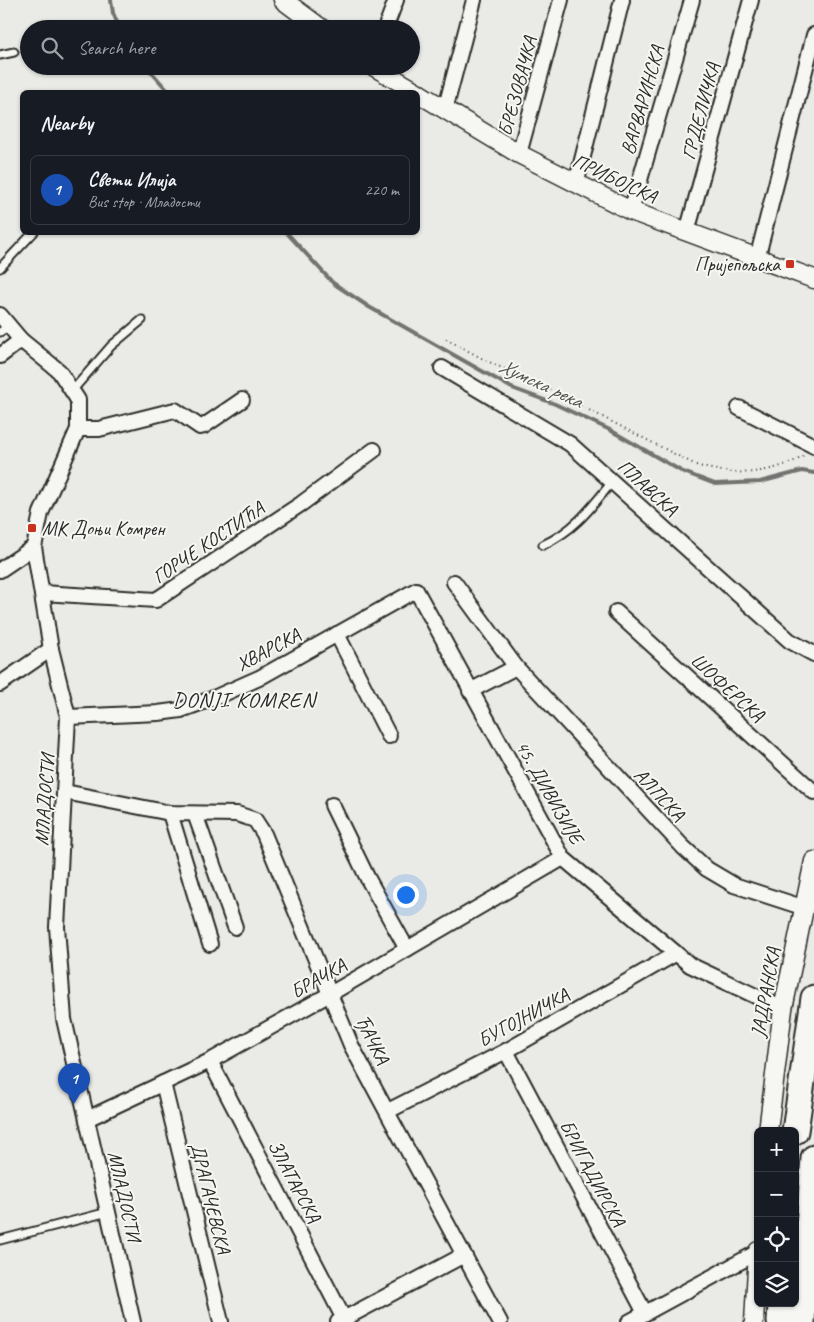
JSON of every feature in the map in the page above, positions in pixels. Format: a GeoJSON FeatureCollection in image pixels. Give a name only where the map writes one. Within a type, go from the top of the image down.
{"type":"FeatureCollection","features":[{"type":"Feature","properties":{"kind":"highway"},"geometry":{"type":"LineString","coordinates":[[796,1127],[814,998]]}},
{"type":"Feature","properties":{"kind":"highway"},"geometry":{"type":"LineString","coordinates":[[802,1322],[814,1158]]}},
{"type":"Feature","properties":{"kind":"highway"},"geometry":{"type":"LineString","coordinates":[[780,1322],[781,1307]]}},
{"type":"Feature","properties":{"kind":"street"},"geometry":{"type":"LineString","coordinates":[[283,0],[310,20]]}},
{"type":"Feature","properties":{"kind":"street"},"geometry":{"type":"LineString","coordinates":[[388,20],[396,0]]}},
{"type":"Feature","properties":{"kind":"street"},"geometry":{"type":"LineString","coordinates":[[445,110],[474,0]]}},
{"type":"Feature","properties":{"kind":"street","name":"БРЕЗОВАЧКА"},"geometry":{"type":"LineString","coordinates":[[519,154],[561,0]]}},
{"type":"Feature","properties":{"kind":"street"},"geometry":{"type":"LineString","coordinates":[[576,184],[622,0]]}},
{"type":"Feature","properties":{"kind":"street","name":"ВАРВАРИНСКА"},"geometry":{"type":"LineString","coordinates":[[631,211],[692,0]]}},
{"type":"Feature","properties":{"kind":"street","name":"ГРДЕЛИЧКА"},"geometry":{"type":"LineString","coordinates":[[687,232],[750,0]]}},
{"type":"Feature","properties":{"kind":"street"},"geometry":{"type":"LineString","coordinates":[[757,259],[814,35]]}},
{"type":"Feature","properties":{"kind":"street","name":"ПРИБОЈСКА"},"geometry":{"type":"LineString","coordinates":[[388,75],[412,90]]}},
{"type":"Feature","properties":{"kind":"street","name":"ПРИБОЈСКА"},"geometry":{"type":"LineString","coordinates":[[420,95],[519,154],[631,211],[757,259],[811,276]]}},
{"type":"Feature","properties":{"kind":"street","name":"МЛАДОСТИ"},"geometry":{"type":"LineString","coordinates":[[0,315],[5,329],[58,371],[78,400],[78,428],[41,513],[34,547],[51,649],[68,717],[57,927],[58,956],[64,1019],[133,1322]]}},
{"type":"Feature","properties":{"kind":"street"},"geometry":{"type":"LineString","coordinates":[[0,356],[20,340]]}},
{"type":"Feature","properties":{"kind":"street","name":"ПЛАВСКА"},"geometry":{"type":"LineString","coordinates":[[442,368],[570,444],[790,641],[814,654]]}},
{"type":"Feature","properties":{"kind":"street"},"geometry":{"type":"LineString","coordinates":[[78,428],[99,428],[175,410],[200,427],[242,400]]}},
{"type":"Feature","properties":{"kind":"street"},"geometry":{"type":"LineString","coordinates":[[739,408],[812,450]]}},
{"type":"Feature","properties":{"kind":"street","name":"ГОРЧЕ КОСТИЋА"},"geometry":{"type":"LineString","coordinates":[[42,593],[156,600],[301,504],[374,450]]}},
{"type":"Feature","properties":{"kind":"street"},"geometry":{"type":"LineString","coordinates":[[0,570],[34,547]]}},
{"type":"Feature","properties":{"kind":"street","name":"АЛПСКА"},"geometry":{"type":"LineString","coordinates":[[454,582],[516,667],[646,809],[707,869],[734,885],[802,908]]}},
{"type":"Feature","properties":{"kind":"street","name":"ХВАРСКА"},"geometry":{"type":"LineString","coordinates":[[68,717],[158,713],[181,710],[258,678],[416,590]]}},
{"type":"Feature","properties":{"kind":"street","name":"45. ДИВИЗИЈЕ"},"geometry":{"type":"LineString","coordinates":[[416,590],[562,858],[675,954],[705,973],[783,1009]]}},
{"type":"Feature","properties":{"kind":"street","name":"ШОФЕРСКА"},"geometry":{"type":"LineString","coordinates":[[616,612],[814,792]]}},
{"type":"Feature","properties":{"kind":"street"},"geometry":{"type":"LineString","coordinates":[[337,634],[389,736]]}},
{"type":"Feature","properties":{"kind":"street"},"geometry":{"type":"LineString","coordinates":[[0,684],[51,649]]}},
{"type":"Feature","properties":{"kind":"street"},"geometry":{"type":"LineString","coordinates":[[470,691],[516,667]]}},
{"type":"Feature","properties":{"kind":"street","name":"ЂАЧКА"},"geometry":{"type":"LineString","coordinates":[[65,792],[170,813],[238,814],[255,820],[260,826],[351,1045],[500,1322]]}},
{"type":"Feature","properties":{"kind":"street"},"geometry":{"type":"LineString","coordinates":[[332,806],[407,949]]}},
{"type":"Feature","properties":{"kind":"street"},"geometry":{"type":"LineString","coordinates":[[170,813],[210,944]]}},
{"type":"Feature","properties":{"kind":"street"},"geometry":{"type":"LineString","coordinates":[[195,814],[235,927]]}},
{"type":"Feature","properties":{"kind":"street","name":"БРАЧКА"},"geometry":{"type":"LineString","coordinates":[[87,1119],[210,1061],[330,994],[562,858]]}},
{"type":"Feature","properties":{"kind":"street","name":"ЈАДРАНСКА"},"geometry":{"type":"LineString","coordinates":[[768,1127],[771,1087],[783,1009],[802,908],[814,861]]}},
{"type":"Feature","properties":{"kind":"street","name":"БУГОЈНИЧКА"},"geometry":{"type":"LineString","coordinates":[[388,1111],[506,1051],[675,954]]}},
{"type":"Feature","properties":{"kind":"street","name":"БРИГАДИРСКА"},"geometry":{"type":"LineString","coordinates":[[506,1051],[645,1314]]}},
{"type":"Feature","properties":{"kind":"street","name":"ЗЛАТАРСКА"},"geometry":{"type":"LineString","coordinates":[[210,1061],[341,1320]]}},
{"type":"Feature","properties":{"kind":"street","name":"ДРАГАЧЕВСКА"},"geometry":{"type":"LineString","coordinates":[[163,1084],[221,1322]]}},
{"type":"Feature","properties":{"kind":"street"},"geometry":{"type":"LineString","coordinates":[[629,1322],[754,1253]]}},
{"type":"Feature","properties":{"kind":"street"},"geometry":{"type":"LineString","coordinates":[[341,1320],[464,1255]]}},
{"type":"Feature","properties":{"kind":"street"},"geometry":{"type":"LineString","coordinates":[[754,1322],[757,1262]]}},
{"type":"Feature","properties":{"kind":"lane"},"geometry":{"type":"LineString","coordinates":[[0,55],[14,52]]}},
{"type":"Feature","properties":{"kind":"lane"},"geometry":{"type":"LineString","coordinates":[[0,268],[31,235]]}},
{"type":"Feature","properties":{"kind":"lane"},"geometry":{"type":"LineString","coordinates":[[72,391],[111,346],[142,320]]}},
{"type":"Feature","properties":{"kind":"lane"},"geometry":{"type":"LineString","coordinates":[[543,545],[563,536],[577,524],[612,482]]}},
{"type":"Feature","properties":{"kind":"lane"},"geometry":{"type":"LineString","coordinates":[[0,1240],[108,1212]]}},
{"type":"Feature","properties":{"kind":"path"},"geometry":{"type":"LineString","coordinates":[[446,339],[696,465],[722,473],[756,472],[792,463],[812,450]]}},
{"type":"Feature","properties":{"kind":"waterway","name":"Хумска река"},"geometry":{"type":"LineString","coordinates":[[111,0],[116,20]]}},
{"type":"Feature","properties":{"kind":"waterway","name":"Хумска река"},"geometry":{"type":"LineString","coordinates":[[154,75],[167,90]]}},
{"type":"Feature","properties":{"kind":"waterway","name":"Хумска река"},"geometry":{"type":"LineString","coordinates":[[289,235],[333,283],[369,307],[512,388],[555,404],[610,430],[681,471],[715,484],[760,482],[802,471],[814,473]]}},
{"type":"Feature","properties":{"kind":"place","name":"Пријепољска"},"geometry":{"type":"Point","coordinates":[790,264]}},
{"type":"Feature","properties":{"kind":"place","name":"МК Доњи Комрен"},"geometry":{"type":"Point","coordinates":[32,528]}},
{"type":"Feature","properties":{"kind":"place","name":"Свети Илија"},"geometry":{"type":"Point","coordinates":[74,1104]}},
{"type":"Feature","properties":{"kind":"district","name":"DONJI KOMREN"},"geometry":{"type":"Point","coordinates":[244,699]}}]}
